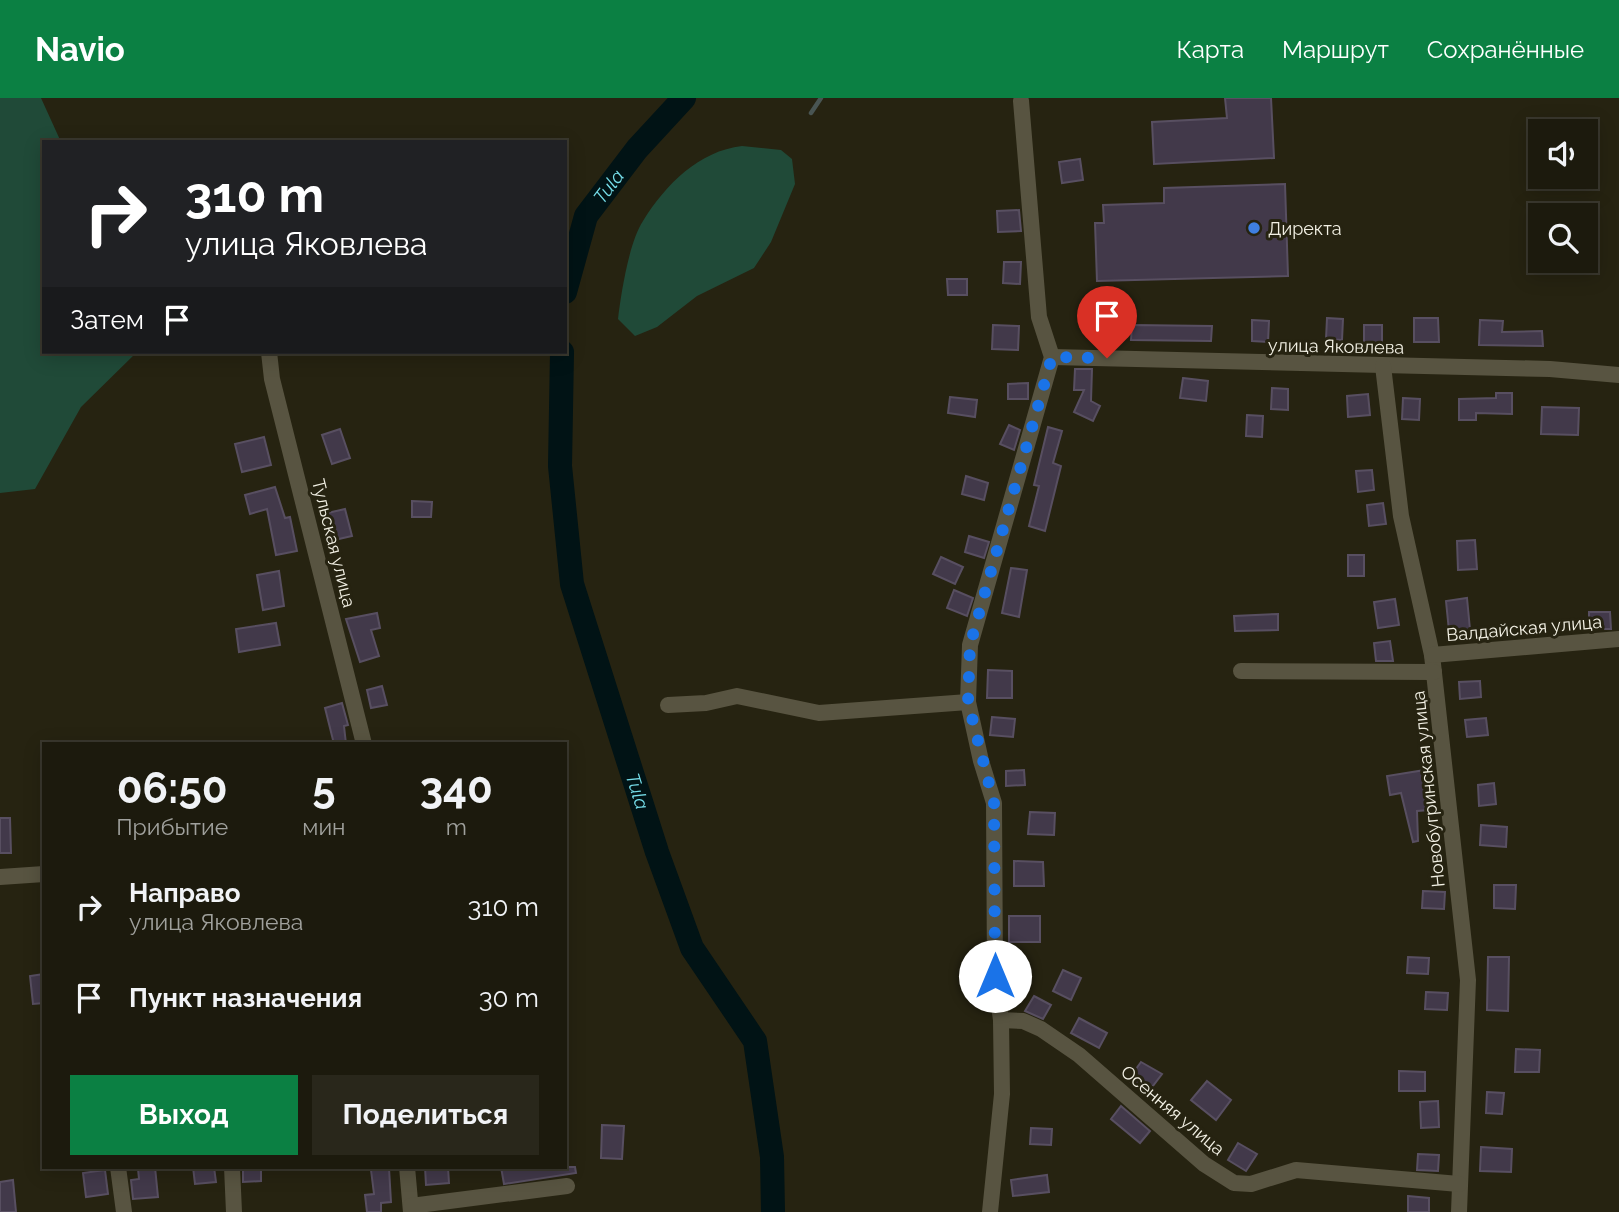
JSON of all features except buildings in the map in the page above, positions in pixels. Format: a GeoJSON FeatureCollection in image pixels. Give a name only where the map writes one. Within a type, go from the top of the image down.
{"type":"FeatureCollection","features":[{"type":"Feature","properties":{"kind":"street"},"geometry":{"type":"LineString","coordinates":[[990,1212],[1002,1094],[1001,1020],[995,976],[994,803],[968,702],[970,645],[1052,357],[1039,317],[1021,101]]}},
{"type":"Feature","properties":{"kind":"street","name":"Тульская улица"},"geometry":{"type":"LineString","coordinates":[[269,354],[272,379],[363,742]]}},
{"type":"Feature","properties":{"kind":"street","name":"улица Яковлева"},"geometry":{"type":"LineString","coordinates":[[1052,357],[1550,369],[1619,375]]}},
{"type":"Feature","properties":{"kind":"street","name":"Новобугринская улица"},"geometry":{"type":"LineString","coordinates":[[1382,366],[1401,516],[1432,655],[1468,980],[1459,1212]]}},
{"type":"Feature","properties":{"kind":"street","name":"Валдайская улица"},"geometry":{"type":"LineString","coordinates":[[1432,655],[1619,639]]}},
{"type":"Feature","properties":{"kind":"street"},"geometry":{"type":"LineString","coordinates":[[1241,671],[1434,672]]}},
{"type":"Feature","properties":{"kind":"street"},"geometry":{"type":"LineString","coordinates":[[668,705],[706,703],[737,696],[820,713],[968,702]]}},
{"type":"Feature","properties":{"kind":"street"},"geometry":{"type":"LineString","coordinates":[[0,877],[42,874]]}},
{"type":"Feature","properties":{"kind":"street","name":"Осенняя улица"},"geometry":{"type":"LineString","coordinates":[[1001,1020],[1023,1021],[1041,1029],[1079,1055],[1204,1164],[1234,1183],[1251,1184],[1296,1170],[1459,1184]]}},
{"type":"Feature","properties":{"kind":"street"},"geometry":{"type":"LineString","coordinates":[[118,1169],[124,1212]]}},
{"type":"Feature","properties":{"kind":"street"},"geometry":{"type":"LineString","coordinates":[[232,1169],[234,1212]]}},
{"type":"Feature","properties":{"kind":"street"},"geometry":{"type":"LineString","coordinates":[[407,1169],[411,1209],[567,1186]]}},
{"type":"Feature","properties":{"kind":"green space"},"geometry":{"type":"Polygon","coordinates":[[[0,98],[41,98],[60,140],[42,140],[42,354],[135,354],[81,407],[35,489],[0,493],[0,98]]]}},
{"type":"Feature","properties":{"kind":"green space"},"geometry":{"type":"Polygon","coordinates":[[[742,146],[781,150],[792,159],[795,184],[771,242],[754,268],[697,296],[657,327],[635,336],[618,319],[630,255],[643,221],[673,182],[698,162],[726,149],[742,146]]]}},
{"type":"Feature","properties":{"kind":"waterway","name":"Tula"},"geometry":{"type":"LineString","coordinates":[[567,285],[586,216],[637,149],[684,98]]}},
{"type":"Feature","properties":{"kind":"waterway"},"geometry":{"type":"LineString","coordinates":[[811,113],[821,98]]}},
{"type":"Feature","properties":{"kind":"waterway","name":"Tula"},"geometry":{"type":"LineString","coordinates":[[562,354],[560,466],[572,584],[657,852],[692,948],[755,1041],[772,1157],[773,1212]]}},
{"type":"Feature","properties":{"kind":"place","name":"Директа"},"geometry":{"type":"Point","coordinates":[1254,228]}},
{"type":"Feature","properties":{"kind":"route"},"geometry":{"type":"LineString","coordinates":[[995,976],[994,803],[981,761],[968,702],[970,645],[1052,357],[1107,358]]}}]}
